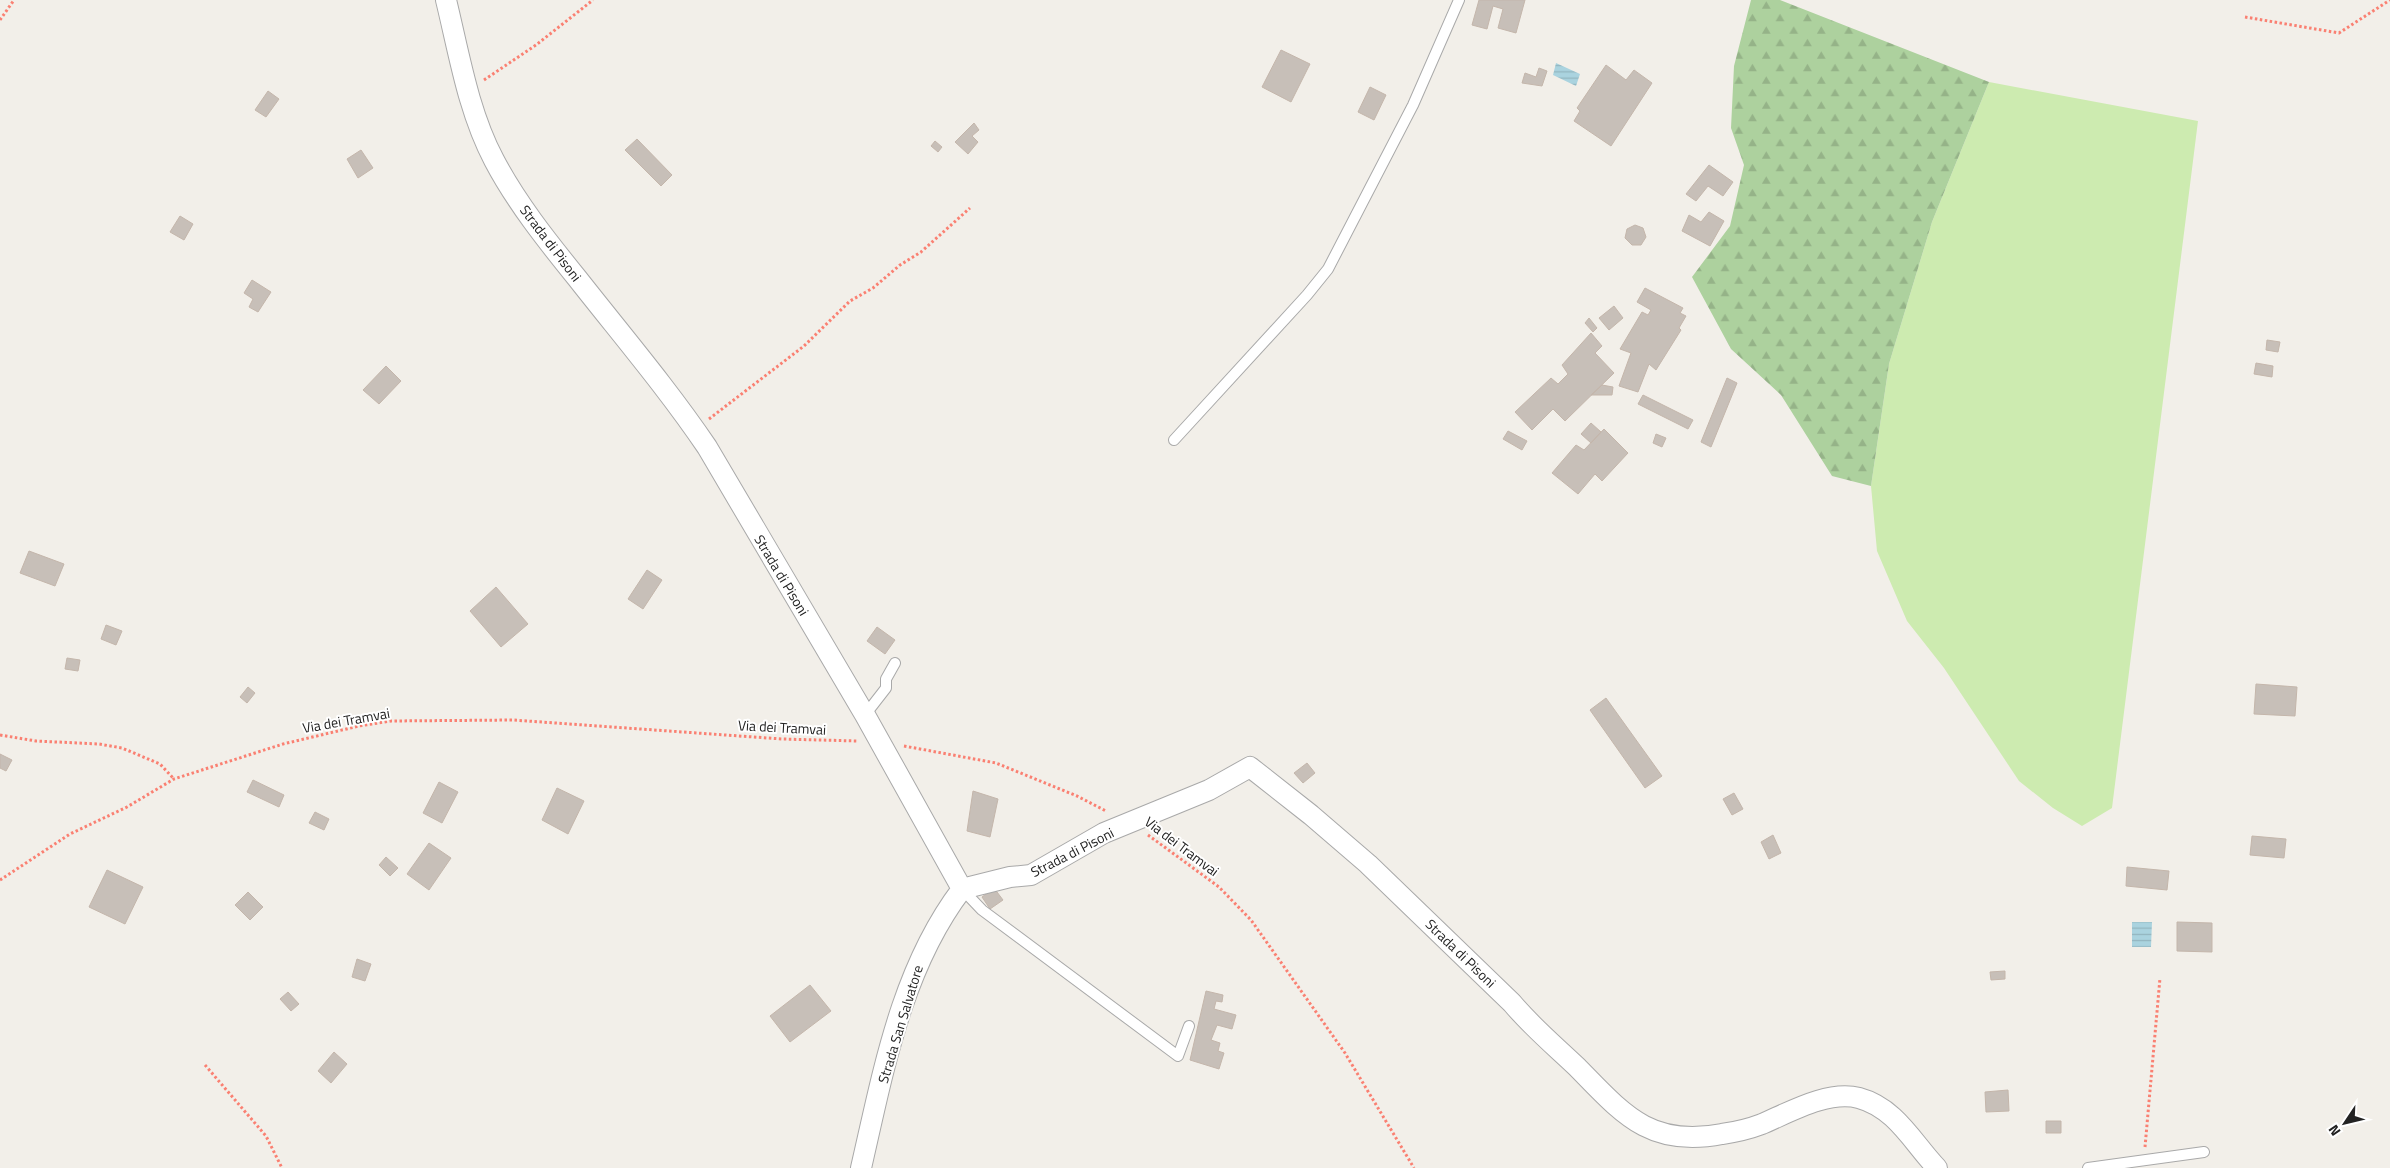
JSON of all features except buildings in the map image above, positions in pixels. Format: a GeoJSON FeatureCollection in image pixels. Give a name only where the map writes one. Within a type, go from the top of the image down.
{"type":"FeatureCollection","features":[{"type":"Feature","properties":{"kind":"street","name":"Strada di Pisoni"},"geometry":{"type":"LineString","coordinates":[[446,0],[468,87],[487,145],[518,199],[548,242],[696,431],[865,715],[878,742],[962,889],[1010,877],[1031,875],[1104,833],[1209,790],[1250,767],[1311,815],[1368,864],[1512,1003],[1528,1022],[1602,1094],[1620,1110],[1646,1127],[1660,1134],[1679,1138],[1704,1138],[1752,1128],[1817,1102],[1854,1097],[1865,1100],[1892,1116],[1907,1131],[1937,1168]]}},
{"type":"Feature","properties":{"kind":"street","name":"Strada San Salvatore"},"geometry":{"type":"LineString","coordinates":[[861,1168],[882,1078],[916,969],[939,922],[962,889]]}},
{"type":"Feature","properties":{"kind":"lane"},"geometry":{"type":"LineString","coordinates":[[1174,440],[1303,300],[1330,264],[1413,105],[1459,0]]}},
{"type":"Feature","properties":{"kind":"lane"},"geometry":{"type":"LineString","coordinates":[[865,715],[886,688],[886,679],[895,663]]}},
{"type":"Feature","properties":{"kind":"lane"},"geometry":{"type":"LineString","coordinates":[[962,889],[982,910],[1178,1056],[1189,1026]]}},
{"type":"Feature","properties":{"kind":"lane"},"geometry":{"type":"LineString","coordinates":[[2088,1168],[2204,1152]]}},
{"type":"Feature","properties":{"kind":"path"},"geometry":{"type":"LineString","coordinates":[[0,20],[14,0]]}},
{"type":"Feature","properties":{"kind":"path"},"geometry":{"type":"LineString","coordinates":[[468,87],[499,72],[593,0]]}},
{"type":"Feature","properties":{"kind":"path"},"geometry":{"type":"LineString","coordinates":[[2245,17],[2339,34],[2390,0]]}},
{"type":"Feature","properties":{"kind":"path"},"geometry":{"type":"LineString","coordinates":[[696,431],[804,346],[850,301],[873,288],[900,265],[921,252],[970,208]]}},
{"type":"Feature","properties":{"kind":"path","name":"Via dei Tramvai"},"geometry":{"type":"LineString","coordinates":[[0,880],[70,834],[127,807],[174,779],[323,733],[392,721],[513,720],[782,739],[878,742],[996,763],[1077,796],[1113,815],[1132,822],[1219,887],[1251,920],[1345,1052],[1414,1168]]}},
{"type":"Feature","properties":{"kind":"path"},"geometry":{"type":"LineString","coordinates":[[0,734],[36,741],[98,744],[122,748],[160,764],[174,779]]}},
{"type":"Feature","properties":{"kind":"path"},"geometry":{"type":"LineString","coordinates":[[2144,1160],[2160,978]]}},
{"type":"Feature","properties":{"kind":"path"},"geometry":{"type":"LineString","coordinates":[[205,1065],[266,1136],[282,1168]]}},
{"type":"Feature","properties":{"kind":"green space"},"geometry":{"type":"Polygon","coordinates":[[[1751,0],[1780,0],[1989,82],[1932,222],[1889,364],[1871,486],[1832,476],[1781,395],[1731,349],[1692,277],[1730,226],[1744,165],[1731,128],[1734,66],[1751,0]]]}},
{"type":"Feature","properties":{"kind":"green space"},"geometry":{"type":"Polygon","coordinates":[[[1989,82],[2198,121],[2112,808],[2082,826],[2053,808],[2019,781],[1944,668],[1907,621],[1877,551],[1871,486],[1889,364],[1932,222],[1989,82]]]}},
{"type":"Feature","properties":{"kind":"water"},"geometry":{"type":"Polygon","coordinates":[[[1556,63],[1580,74],[1576,86],[1553,75],[1556,63]]]}},
{"type":"Feature","properties":{"kind":"water"},"geometry":{"type":"Polygon","coordinates":[[[2132,922],[2152,922],[2151,947],[2132,947],[2132,922]]]}}]}
